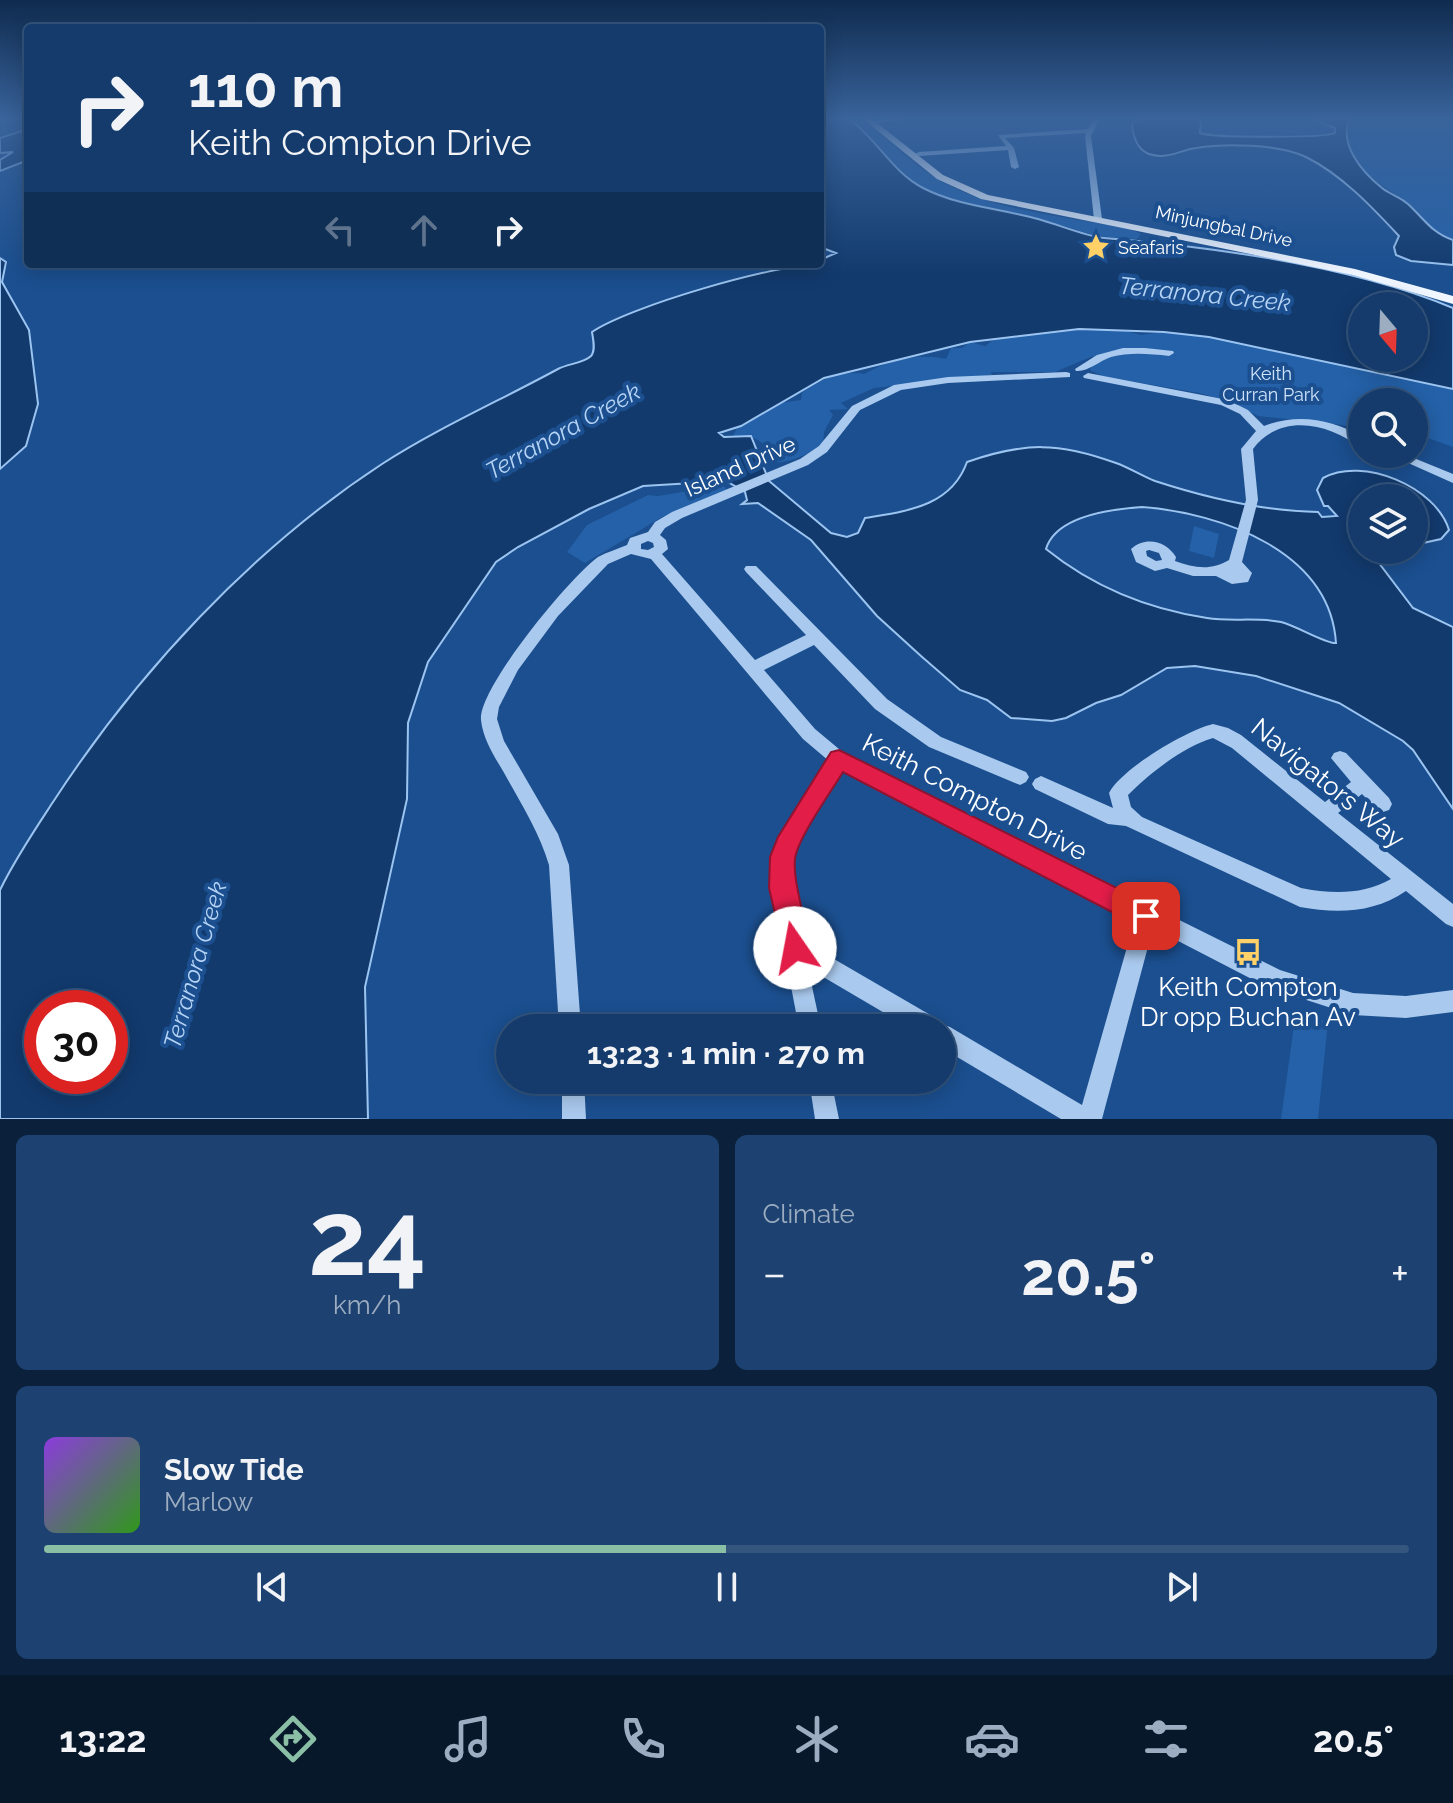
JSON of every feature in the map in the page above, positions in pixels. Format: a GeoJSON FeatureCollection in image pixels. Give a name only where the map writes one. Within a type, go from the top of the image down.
{"type":"FeatureCollection","features":[{"type":"Feature","properties":{"kind":"main road","name":"Minjungbal Drive"},"geometry":{"type":"LineString","coordinates":[[933,171],[958,187],[1007,203],[1099,217]]}},
{"type":"Feature","properties":{"kind":"main road","name":"Minjungbal Drive"},"geometry":{"type":"LineString","coordinates":[[942,171],[974,189],[1017,201],[1373,276],[1453,298]]}},
{"type":"Feature","properties":{"kind":"street"},"geometry":{"type":"LineString","coordinates":[[1094,171],[1099,217]]}},
{"type":"Feature","properties":{"kind":"street"},"geometry":{"type":"LineString","coordinates":[[1169,353],[1141,349],[1112,352],[1093,359],[1084,373],[1194,394],[1286,423],[1340,429],[1348,434]]}},
{"type":"Feature","properties":{"kind":"street","name":"Island Drive"},"geometry":{"type":"LineString","coordinates":[[652,536],[667,520],[804,462],[823,449],[856,408],[898,387],[962,379],[1066,375],[1066,370],[1084,373]]}},
{"type":"Feature","properties":{"kind":"street"},"geometry":{"type":"LineString","coordinates":[[1244,412],[1262,431]]}},
{"type":"Feature","properties":{"kind":"street"},"geometry":{"type":"LineString","coordinates":[[1168,563],[1191,571],[1218,571],[1240,579],[1245,573],[1235,563],[1252,500],[1245,456],[1252,439],[1262,431],[1286,423]]}},
{"type":"Feature","properties":{"kind":"street"},"geometry":{"type":"LineString","coordinates":[[1427,468],[1453,479]]}},
{"type":"Feature","properties":{"kind":"street"},"geometry":{"type":"LineString","coordinates":[[569,1014],[559,865],[551,840],[496,743],[489,719],[512,666],[553,612],[603,561],[633,548],[638,539],[652,536],[662,546],[654,554],[641,555],[633,548]]}},
{"type":"Feature","properties":{"kind":"street","name":"Keith Compton Drive"},"geometry":{"type":"LineString","coordinates":[[654,554],[809,734],[839,759],[1242,964],[1310,993],[1364,1005],[1406,1007],[1442,1002],[1453,990]]}},
{"type":"Feature","properties":{"kind":"street"},"geometry":{"type":"LineString","coordinates":[[751,569],[881,704],[935,742],[1020,777]]}},
{"type":"Feature","properties":{"kind":"street"},"geometry":{"type":"LineString","coordinates":[[752,669],[816,637]]}},
{"type":"Feature","properties":{"kind":"street","name":"Navigators Way"},"geometry":{"type":"LineString","coordinates":[[1128,818],[1118,800],[1122,787],[1209,731],[1233,739],[1453,917]]}},
{"type":"Feature","properties":{"kind":"street"},"geometry":{"type":"LineString","coordinates":[[1340,758],[1383,804]]}},
{"type":"Feature","properties":{"kind":"street"},"geometry":{"type":"LineString","coordinates":[[807,1014],[782,888],[783,857],[787,845],[839,759]]}},
{"type":"Feature","properties":{"kind":"street"},"geometry":{"type":"LineString","coordinates":[[1325,812],[1364,783]]}},
{"type":"Feature","properties":{"kind":"street","name":"Navigators Way"},"geometry":{"type":"LineString","coordinates":[[1041,784],[1115,818],[1128,818],[1300,897],[1325,903],[1354,902],[1388,892],[1406,880]]}},
{"type":"Feature","properties":{"kind":"street"},"geometry":{"type":"LineString","coordinates":[[1090,1119],[1146,916]]}},
{"type":"Feature","properties":{"kind":"street"},"geometry":{"type":"LineString","coordinates":[[795,948],[907,1014]]}},
{"type":"Feature","properties":{"kind":"street"},"geometry":{"type":"LineString","coordinates":[[956,1043],[1083,1119]]}},
{"type":"Feature","properties":{"kind":"street"},"geometry":{"type":"LineString","coordinates":[[573,1094],[574,1119]]}},
{"type":"Feature","properties":{"kind":"street"},"geometry":{"type":"LineString","coordinates":[[823,1094],[827,1119]]}},
{"type":"Feature","properties":{"kind":"green space"},"geometry":{"type":"Polygon","coordinates":[[[903,171],[925,171],[961,191],[1008,207],[1130,229],[1141,234],[1137,239],[1097,236],[1032,217],[951,199],[921,187],[903,171]]]}},
{"type":"Feature","properties":{"kind":"green space"},"geometry":{"type":"Polygon","coordinates":[[[1365,171],[1453,171],[1453,240],[1432,228],[1405,201],[1365,171]]]}},
{"type":"Feature","properties":{"kind":"green space","name":"Keith Curran Park"},"geometry":{"type":"Polygon","coordinates":[[[1079,329],[1209,337],[1348,367],[1348,372],[1373,372],[1453,389],[1453,447],[1428,438],[1428,388],[1348,388],[1348,427],[1258,416],[1225,400],[1199,393],[1102,376],[1090,370],[1093,356],[1055,372],[991,372],[992,375],[874,388],[841,403],[848,409],[829,410],[833,415],[824,432],[823,445],[786,461],[763,461],[764,445],[757,439],[733,436],[737,428],[780,403],[801,400],[802,393],[831,377],[847,373],[864,374],[904,359],[946,359],[951,348],[962,348],[970,342],[985,346],[996,338],[1079,329]]]}},
{"type":"Feature","properties":{"kind":"green space"},"geometry":{"type":"Polygon","coordinates":[[[723,485],[727,490],[664,516],[585,563],[567,552],[587,525],[648,495],[723,485]]]}},
{"type":"Feature","properties":{"kind":"green space"},"geometry":{"type":"Polygon","coordinates":[[[1194,526],[1219,534],[1214,558],[1189,551],[1194,526]]]}},
{"type":"Feature","properties":{"kind":"green space"},"geometry":{"type":"Polygon","coordinates":[[[1296,1011],[1328,1022],[1318,1119],[1281,1119],[1296,1011]]]}},
{"type":"Feature","properties":{"kind":"water","name":"Terranora Creek"},"geometry":{"type":"Polygon","coordinates":[[[824,171],[900,171],[923,188],[950,199],[1034,218],[1096,237],[1282,261],[1410,292],[1348,292],[1348,367],[1209,337],[1079,329],[970,342],[824,378],[741,426],[719,433],[724,437],[751,436],[769,481],[831,533],[847,537],[858,533],[865,518],[911,509],[939,498],[960,477],[967,462],[1024,448],[1077,451],[1195,493],[1256,506],[1318,512],[1322,517],[1337,516],[1328,506],[1324,506],[1317,490],[1323,478],[1339,472],[1358,471],[1377,473],[1404,484],[1348,484],[1348,564],[1380,564],[1413,608],[1453,627],[1453,809],[1413,750],[1403,741],[1339,703],[1256,676],[1195,666],[1167,668],[1121,695],[1066,718],[1052,721],[1011,718],[987,700],[960,690],[877,616],[811,540],[758,503],[742,504],[747,500],[745,492],[726,481],[643,486],[589,509],[496,562],[428,662],[408,723],[407,799],[365,987],[368,1119],[0,1119],[0,890],[32,834],[86,754],[200,616],[288,535],[382,464],[558,369],[591,356],[594,344],[592,332],[668,299],[738,279],[787,268],[824,268],[824,258],[836,253],[824,248],[824,171]],[[1142,507],[1087,516],[1061,528],[1046,549],[1102,585],[1163,609],[1225,620],[1281,622],[1336,643],[1329,611],[1314,584],[1293,561],[1237,528],[1173,511],[1142,507]]]}},
{"type":"Feature","properties":{"kind":"water"},"geometry":{"type":"Polygon","coordinates":[[[1329,171],[1365,171],[1382,188],[1406,202],[1434,230],[1453,240],[1453,265],[1411,261],[1396,255],[1394,247],[1399,236],[1329,171]]]}},
{"type":"Feature","properties":{"kind":"water"},"geometry":{"type":"Polygon","coordinates":[[[0,258],[6,262],[2,282],[29,330],[38,404],[26,446],[0,469],[0,258]]]}},
{"type":"Feature","properties":{"kind":"water"},"geometry":{"type":"Polygon","coordinates":[[[1428,298],[1453,308],[1453,389],[1373,372],[1428,372],[1428,298]]]}},
{"type":"Feature","properties":{"kind":"water"},"geometry":{"type":"Polygon","coordinates":[[[1428,500],[1449,530],[1441,539],[1428,542],[1428,500]]]}},
{"type":"Feature","properties":{"kind":"place","name":"Seafaris"},"geometry":{"type":"Point","coordinates":[1096,247]}},
{"type":"Feature","properties":{"kind":"place","name":"Keith Compton Dr opp Buchan Av"},"geometry":{"type":"Point","coordinates":[1248,952]}},
{"type":"Feature","properties":{"kind":"route"},"geometry":{"type":"LineString","coordinates":[[795,948],[782,888],[783,857],[787,845],[839,759],[1146,916]]}}]}
